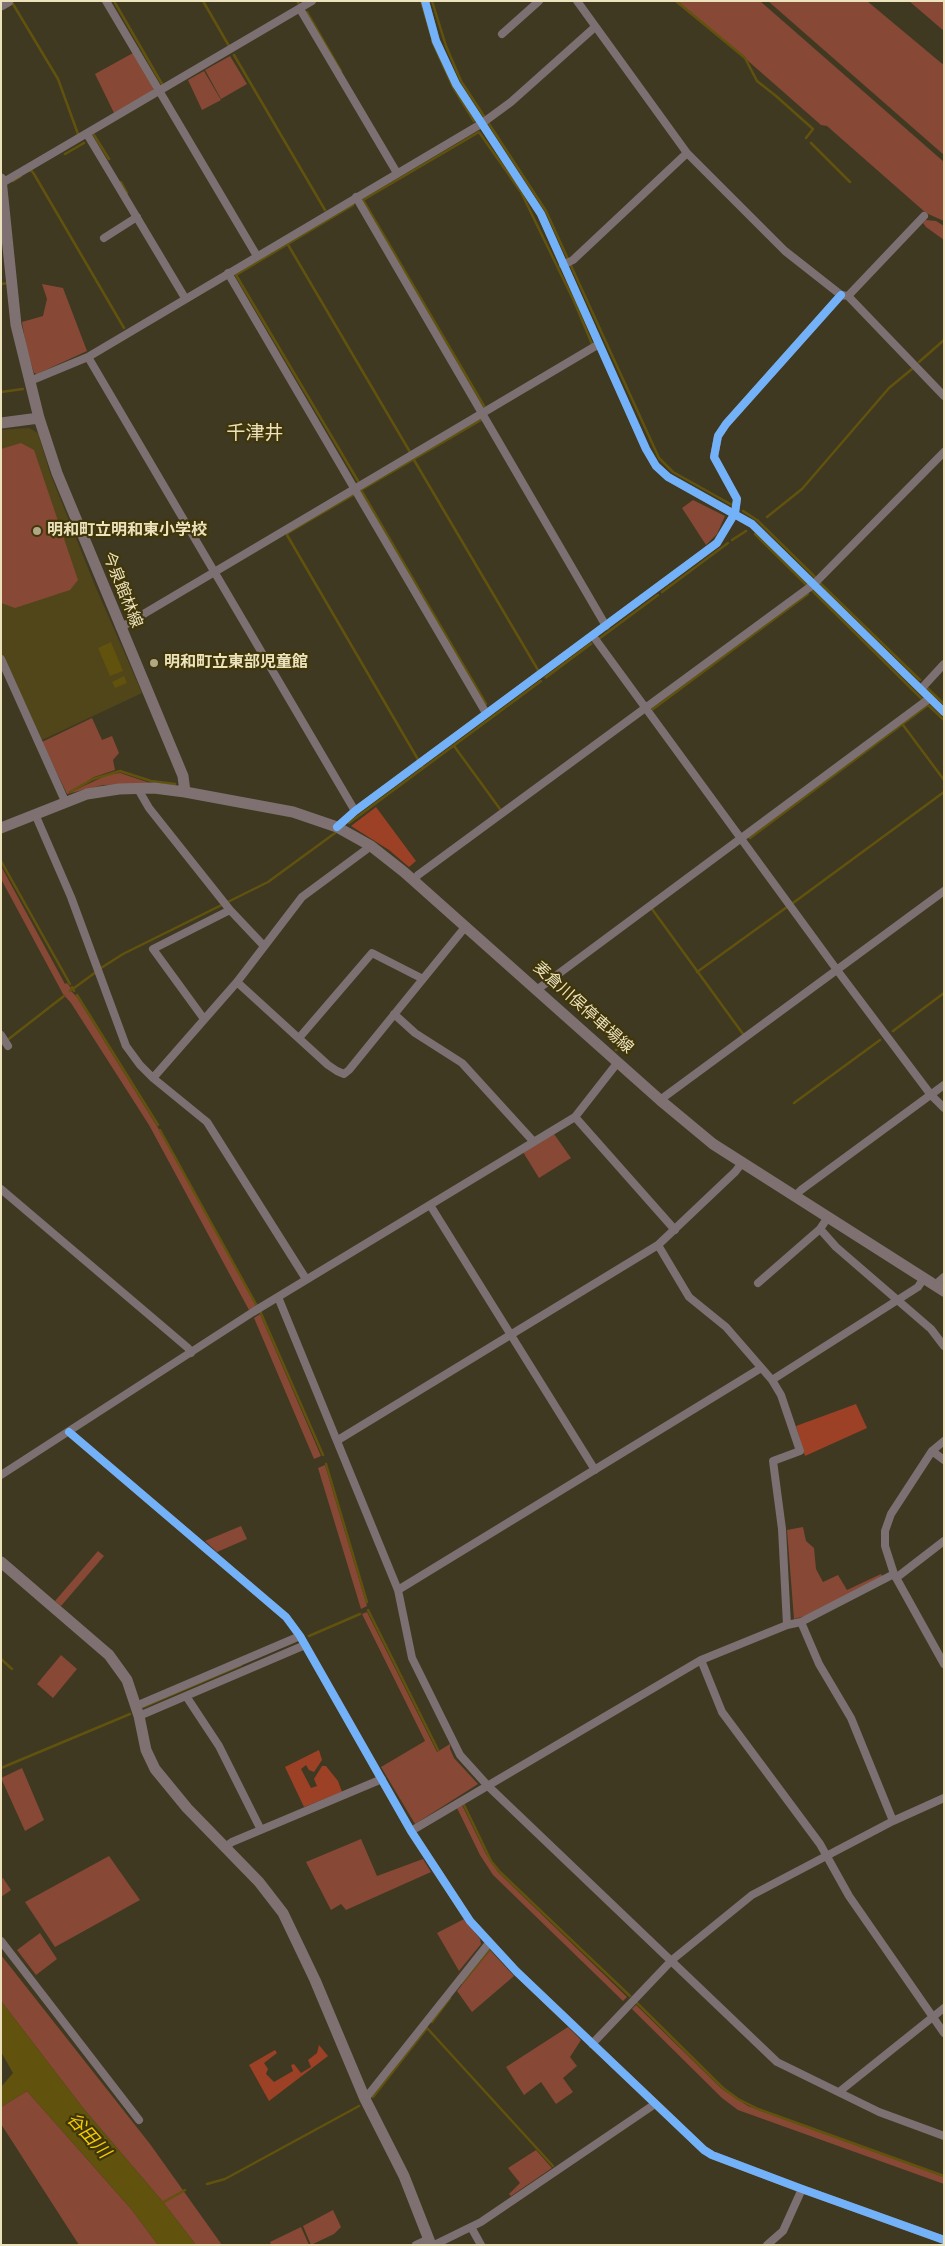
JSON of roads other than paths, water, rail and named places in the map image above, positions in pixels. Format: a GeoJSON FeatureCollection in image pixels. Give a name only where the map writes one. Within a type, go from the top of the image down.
{"type":"FeatureCollection","features":[{"type":"Feature","properties":{"kind":"main road"},"geometry":{"type":"LineString","coordinates":[[1,5],[8,1]]}},
{"type":"Feature","properties":{"kind":"main road","name":"今泉館林線"},"geometry":{"type":"LineString","coordinates":[[2,181],[16,325],[39,418],[57,473],[120,628],[184,776],[186,792]]}},
{"type":"Feature","properties":{"kind":"main road"},"geometry":{"type":"LineString","coordinates":[[1,423],[39,418]]}},
{"type":"Feature","properties":{"kind":"main road"},"geometry":{"type":"LineString","coordinates":[[1,828],[65,801],[102,791],[138,789],[186,792]]}},
{"type":"Feature","properties":{"kind":"main road","name":"麦倉川俣停車場線"},"geometry":{"type":"LineString","coordinates":[[186,792],[293,812],[337,827],[371,846],[414,880],[660,1100],[713,1144],[924,1278],[941,1284]]}},
{"type":"Feature","properties":{"kind":"main road"},"geometry":{"type":"LineString","coordinates":[[1,1562],[109,1655],[127,1680],[137,1711],[146,1750],[155,1770],[186,1808],[259,1882],[289,1924],[365,2099],[404,2176],[431,2243]]}},
{"type":"Feature","properties":{"kind":"street"},"geometry":{"type":"LineString","coordinates":[[106,1],[257,256]]}},
{"type":"Feature","properties":{"kind":"street"},"geometry":{"type":"LineString","coordinates":[[294,1],[397,173]]}},
{"type":"Feature","properties":{"kind":"street"},"geometry":{"type":"LineString","coordinates":[[2,181],[87,134],[312,1]]}},
{"type":"Feature","properties":{"kind":"street"},"geometry":{"type":"LineString","coordinates":[[425,1],[436,41],[456,84],[485,121],[541,214],[567,263],[599,344],[646,449],[656,466],[668,477],[752,524],[944,712]]}},
{"type":"Feature","properties":{"kind":"street"},"geometry":{"type":"LineString","coordinates":[[502,34],[539,1]]}},
{"type":"Feature","properties":{"kind":"street"},"geometry":{"type":"LineString","coordinates":[[577,1],[687,153],[785,251],[844,296],[944,396]]}},
{"type":"Feature","properties":{"kind":"street"},"geometry":{"type":"LineString","coordinates":[[30,381],[88,357],[485,121],[511,102],[595,27]]}},
{"type":"Feature","properties":{"kind":"street"},"geometry":{"type":"LineString","coordinates":[[87,134],[185,298]]}},
{"type":"Feature","properties":{"kind":"street"},"geometry":{"type":"LineString","coordinates":[[567,263],[687,153]]}},
{"type":"Feature","properties":{"kind":"street"},"geometry":{"type":"LineString","coordinates":[[356,197],[606,626]]}},
{"type":"Feature","properties":{"kind":"street"},"geometry":{"type":"LineString","coordinates":[[337,827],[355,811],[716,543],[734,513],[737,504],[735,494],[719,470],[714,457],[718,436],[726,424],[844,296],[924,216]]}},
{"type":"Feature","properties":{"kind":"street"},"geometry":{"type":"LineString","coordinates":[[104,238],[137,218]]}},
{"type":"Feature","properties":{"kind":"street"},"geometry":{"type":"LineString","coordinates":[[228,273],[486,713]]}},
{"type":"Feature","properties":{"kind":"street"},"geometry":{"type":"LineString","coordinates":[[120,628],[599,344]]}},
{"type":"Feature","properties":{"kind":"street"},"geometry":{"type":"LineString","coordinates":[[88,357],[216,571],[355,811]]}},
{"type":"Feature","properties":{"kind":"street"},"geometry":{"type":"LineString","coordinates":[[414,880],[418,875],[814,584],[944,452]]}},
{"type":"Feature","properties":{"kind":"street"},"geometry":{"type":"LineString","coordinates":[[593,636],[837,970],[931,1094],[944,1108]]}},
{"type":"Feature","properties":{"kind":"street"},"geometry":{"type":"LineString","coordinates":[[1,659],[65,801]]}},
{"type":"Feature","properties":{"kind":"street"},"geometry":{"type":"LineString","coordinates":[[921,689],[944,664]]}},
{"type":"Feature","properties":{"kind":"street"},"geometry":{"type":"LineString","coordinates":[[538,989],[930,698]]}},
{"type":"Feature","properties":{"kind":"street"},"geometry":{"type":"LineString","coordinates":[[138,789],[149,808],[230,910],[264,946]]}},
{"type":"Feature","properties":{"kind":"street"},"geometry":{"type":"LineString","coordinates":[[35,814],[71,897],[122,1036],[140,1065],[207,1122],[306,1279]]}},
{"type":"Feature","properties":{"kind":"street"},"geometry":{"type":"LineString","coordinates":[[153,1078],[237,982],[302,898],[371,846]]}},
{"type":"Feature","properties":{"kind":"street"},"geometry":{"type":"LineString","coordinates":[[660,1100],[944,891]]}},
{"type":"Feature","properties":{"kind":"street"},"geometry":{"type":"LineString","coordinates":[[204,1020],[153,949],[230,910]]}},
{"type":"Feature","properties":{"kind":"street"},"geometry":{"type":"LineString","coordinates":[[237,982],[328,1065],[344,1074],[350,1070],[466,926]]}},
{"type":"Feature","properties":{"kind":"street"},"geometry":{"type":"LineString","coordinates":[[299,1038],[372,953],[423,979]]}},
{"type":"Feature","properties":{"kind":"street"},"geometry":{"type":"LineString","coordinates":[[394,1014],[415,1033],[462,1063],[533,1141]]}},
{"type":"Feature","properties":{"kind":"street"},"geometry":{"type":"LineString","coordinates":[[1,1036],[8,1046]]}},
{"type":"Feature","properties":{"kind":"street"},"geometry":{"type":"LineString","coordinates":[[1,1475],[306,1279],[533,1141],[576,1117],[618,1062]]}},
{"type":"Feature","properties":{"kind":"street"},"geometry":{"type":"LineString","coordinates":[[795,1196],[944,1085]]}},
{"type":"Feature","properties":{"kind":"street"},"geometry":{"type":"LineString","coordinates":[[576,1117],[675,1230]]}},
{"type":"Feature","properties":{"kind":"street"},"geometry":{"type":"LineString","coordinates":[[338,1440],[658,1245],[735,1172],[742,1163]]}},
{"type":"Feature","properties":{"kind":"street"},"geometry":{"type":"LineString","coordinates":[[1,1189],[188,1348],[191,1353]]}},
{"type":"Feature","properties":{"kind":"street"},"geometry":{"type":"LineString","coordinates":[[430,1205],[595,1470]]}},
{"type":"Feature","properties":{"kind":"street"},"geometry":{"type":"LineString","coordinates":[[758,1282],[820,1229],[828,1217]]}},
{"type":"Feature","properties":{"kind":"street"},"geometry":{"type":"LineString","coordinates":[[820,1229],[836,1247],[931,1328],[944,1346]]}},
{"type":"Feature","properties":{"kind":"street"},"geometry":{"type":"LineString","coordinates":[[658,1245],[689,1296],[726,1327],[772,1380],[781,1395],[800,1451],[773,1460],[782,1529],[787,1625]]}},
{"type":"Feature","properties":{"kind":"street"},"geometry":{"type":"LineString","coordinates":[[772,1380],[918,1287],[924,1278]]}},
{"type":"Feature","properties":{"kind":"street"},"geometry":{"type":"LineString","coordinates":[[278,1297],[398,1590],[412,1658],[460,1756],[488,1786],[777,2062],[879,2112],[944,2136]]}},
{"type":"Feature","properties":{"kind":"street"},"geometry":{"type":"LineString","coordinates":[[398,1590],[760,1368]]}},
{"type":"Feature","properties":{"kind":"street"},"geometry":{"type":"LineString","coordinates":[[69,1432],[286,1617],[300,1636],[411,1831],[467,1916],[489,1943],[655,2104],[712,2155],[944,2240]]}},
{"type":"Feature","properties":{"kind":"street"},"geometry":{"type":"LineString","coordinates":[[944,1442],[932,1451],[890,1514],[885,1531],[885,1546],[895,1576],[944,1664]]}},
{"type":"Feature","properties":{"kind":"street"},"geometry":{"type":"LineString","coordinates":[[932,1451],[944,1460]]}},
{"type":"Feature","properties":{"kind":"street"},"geometry":{"type":"LineString","coordinates":[[411,1831],[701,1660],[787,1625],[800,1622],[895,1576],[944,1541]]}},
{"type":"Feature","properties":{"kind":"street"},"geometry":{"type":"LineString","coordinates":[[800,1622],[819,1664],[851,1718],[893,1821]]}},
{"type":"Feature","properties":{"kind":"street"},"geometry":{"type":"LineString","coordinates":[[137,1711],[300,1636]]}},
{"type":"Feature","properties":{"kind":"street"},"geometry":{"type":"LineString","coordinates":[[137,1711],[186,1696],[305,1645]]}},
{"type":"Feature","properties":{"kind":"street"},"geometry":{"type":"LineString","coordinates":[[701,1660],[722,1712],[827,1856],[850,1896],[944,2033]]}},
{"type":"Feature","properties":{"kind":"street"},"geometry":{"type":"LineString","coordinates":[[186,1696],[219,1746],[261,1830]]}},
{"type":"Feature","properties":{"kind":"street"},"geometry":{"type":"LineString","coordinates":[[225,1847],[232,1842],[382,1779]]}},
{"type":"Feature","properties":{"kind":"street"},"geometry":{"type":"LineString","coordinates":[[592,2044],[672,1960],[752,1895],[893,1821],[944,1798]]}},
{"type":"Feature","properties":{"kind":"street"},"geometry":{"type":"LineString","coordinates":[[1,1941],[139,2120]]}},
{"type":"Feature","properties":{"kind":"street"},"geometry":{"type":"LineString","coordinates":[[365,2099],[489,1943]]}},
{"type":"Feature","properties":{"kind":"street"},"geometry":{"type":"LineString","coordinates":[[839,2092],[944,2008]]}},
{"type":"Feature","properties":{"kind":"street"},"geometry":{"type":"LineString","coordinates":[[416,2245],[431,2243],[471,2227],[655,2104]]}},
{"type":"Feature","properties":{"kind":"street"},"geometry":{"type":"LineString","coordinates":[[767,2245],[783,2232],[802,2189]]}},
{"type":"Feature","properties":{"kind":"street"},"geometry":{"type":"LineString","coordinates":[[471,2227],[481,2245]]}},
{"type":"Feature","properties":{"kind":"water"},"geometry":{"type":"Polygon","coordinates":[[[111,642],[123,671],[110,676],[98,648],[111,642]]]}},
{"type":"Feature","properties":{"kind":"water"},"geometry":{"type":"Polygon","coordinates":[[[591,642],[593,644],[546,679],[544,677],[591,642]]]}},
{"type":"Feature","properties":{"kind":"water"},"geometry":{"type":"Polygon","coordinates":[[[124,676],[127,683],[115,688],[112,682],[124,676]]]}},
{"type":"Feature","properties":{"kind":"water","name":"谷田川"},"geometry":{"type":"Polygon","coordinates":[[[1,2001],[83,2108],[163,2202],[196,2245],[158,2245],[132,2210],[27,2091],[1,2107],[1,2087],[13,2073],[1,2052],[1,2001]]]}},
{"type":"Feature","properties":{"kind":"waterway"},"geometry":{"type":"LineString","coordinates":[[114,1],[162,84]]}},
{"type":"Feature","properties":{"kind":"waterway"},"geometry":{"type":"LineString","coordinates":[[203,1],[229,46]]}},
{"type":"Feature","properties":{"kind":"waterway"},"geometry":{"type":"LineString","coordinates":[[421,1],[431,35]]}},
{"type":"Feature","properties":{"kind":"waterway"},"geometry":{"type":"LineString","coordinates":[[432,1],[446,46],[461,81],[546,211],[659,458],[673,472],[732,505]]}},
{"type":"Feature","properties":{"kind":"waterway"},"geometry":{"type":"LineString","coordinates":[[676,1],[745,58],[757,81],[813,129],[806,138]]}},
{"type":"Feature","properties":{"kind":"waterway"},"geometry":{"type":"LineString","coordinates":[[13,4],[58,79],[78,134]]}},
{"type":"Feature","properties":{"kind":"waterway"},"geometry":{"type":"LineString","coordinates":[[307,12],[341,71]]}},
{"type":"Feature","properties":{"kind":"waterway"},"geometry":{"type":"LineString","coordinates":[[432,41],[453,87],[474,121]]}},
{"type":"Feature","properties":{"kind":"waterway"},"geometry":{"type":"LineString","coordinates":[[234,55],[325,210]]}},
{"type":"Feature","properties":{"kind":"waterway"},"geometry":{"type":"LineString","coordinates":[[484,406],[363,200],[479,132],[521,192],[574,301],[592,344]]}},
{"type":"Feature","properties":{"kind":"waterway"},"geometry":{"type":"LineString","coordinates":[[94,135],[109,159]]}},
{"type":"Feature","properties":{"kind":"waterway"},"geometry":{"type":"LineString","coordinates":[[65,154],[84,143]]}},
{"type":"Feature","properties":{"kind":"waterway"},"geometry":{"type":"LineString","coordinates":[[811,143],[850,182]]}},
{"type":"Feature","properties":{"kind":"waterway"},"geometry":{"type":"LineString","coordinates":[[29,171],[31,170],[34,174],[124,328]]}},
{"type":"Feature","properties":{"kind":"waterway"},"geometry":{"type":"LineString","coordinates":[[13,181],[21,176]]}},
{"type":"Feature","properties":{"kind":"waterway"},"geometry":{"type":"LineString","coordinates":[[121,182],[127,193]]}},
{"type":"Feature","properties":{"kind":"waterway"},"geometry":{"type":"LineString","coordinates":[[353,205],[236,275],[358,481]]}},
{"type":"Feature","properties":{"kind":"waterway"},"geometry":{"type":"LineString","coordinates":[[287,243],[410,452]]}},
{"type":"Feature","properties":{"kind":"waterway"},"geometry":{"type":"LineString","coordinates":[[1,284],[8,283]]}},
{"type":"Feature","properties":{"kind":"waterway"},"geometry":{"type":"LineString","coordinates":[[919,362],[944,340]]}},
{"type":"Feature","properties":{"kind":"waterway"},"geometry":{"type":"LineString","coordinates":[[767,517],[802,489],[889,388],[912,369]]}},
{"type":"Feature","properties":{"kind":"waterway"},"geometry":{"type":"LineString","coordinates":[[1,392],[23,389]]}},
{"type":"Feature","properties":{"kind":"waterway"},"geometry":{"type":"LineString","coordinates":[[481,420],[361,490],[486,704]]}},
{"type":"Feature","properties":{"kind":"waterway"},"geometry":{"type":"LineString","coordinates":[[414,460],[538,670]]}},
{"type":"Feature","properties":{"kind":"waterway"},"geometry":{"type":"LineString","coordinates":[[353,495],[287,535],[423,768]]}},
{"type":"Feature","properties":{"kind":"waterway"},"geometry":{"type":"LineString","coordinates":[[743,511],[757,520],[815,577]]}},
{"type":"Feature","properties":{"kind":"waterway"},"geometry":{"type":"LineString","coordinates":[[732,540],[746,531]]}},
{"type":"Feature","properties":{"kind":"waterway"},"geometry":{"type":"LineString","coordinates":[[755,534],[923,700]]}},
{"type":"Feature","properties":{"kind":"waterway"},"geometry":{"type":"LineString","coordinates":[[662,592],[728,543]]}},
{"type":"Feature","properties":{"kind":"waterway"},"geometry":{"type":"LineString","coordinates":[[820,583],[920,680]]}},
{"type":"Feature","properties":{"kind":"waterway"},"geometry":{"type":"LineString","coordinates":[[653,709],[808,594]]}},
{"type":"Feature","properties":{"kind":"waterway"},"geometry":{"type":"LineString","coordinates":[[600,638],[658,595]]}},
{"type":"Feature","properties":{"kind":"waterway"},"geometry":{"type":"LineString","coordinates":[[349,823],[541,681]]}},
{"type":"Feature","properties":{"kind":"waterway"},"geometry":{"type":"LineString","coordinates":[[926,687],[944,704]]}},
{"type":"Feature","properties":{"kind":"waterway"},"geometry":{"type":"LineString","coordinates":[[927,704],[944,720]]}},
{"type":"Feature","properties":{"kind":"waterway"},"geometry":{"type":"LineString","coordinates":[[750,838],[928,705]]}},
{"type":"Feature","properties":{"kind":"waterway"},"geometry":{"type":"LineString","coordinates":[[903,725],[944,780]]}},
{"type":"Feature","properties":{"kind":"waterway"},"geometry":{"type":"LineString","coordinates":[[454,746],[500,809]]}},
{"type":"Feature","properties":{"kind":"waterway"},"geometry":{"type":"LineString","coordinates":[[70,792],[93,779],[120,771],[151,781],[175,784]]}},
{"type":"Feature","properties":{"kind":"waterway"},"geometry":{"type":"LineString","coordinates":[[793,903],[944,792]]}},
{"type":"Feature","properties":{"kind":"waterway"},"geometry":{"type":"LineString","coordinates":[[101,968],[123,954],[268,882],[335,833]]}},
{"type":"Feature","properties":{"kind":"waterway"},"geometry":{"type":"LineString","coordinates":[[1,861],[70,984]]}},
{"type":"Feature","properties":{"kind":"waterway"},"geometry":{"type":"LineString","coordinates":[[697,972],[787,907]]}},
{"type":"Feature","properties":{"kind":"waterway"},"geometry":{"type":"LineString","coordinates":[[652,909],[743,1034]]}},
{"type":"Feature","properties":{"kind":"waterway"},"geometry":{"type":"LineString","coordinates":[[70,991],[96,972]]}},
{"type":"Feature","properties":{"kind":"waterway"},"geometry":{"type":"LineString","coordinates":[[72,987],[74,991]]}},
{"type":"Feature","properties":{"kind":"waterway"},"geometry":{"type":"LineString","coordinates":[[893,1031],[944,993]]}},
{"type":"Feature","properties":{"kind":"waterway"},"geometry":{"type":"LineString","coordinates":[[77,995],[158,1125]]}},
{"type":"Feature","properties":{"kind":"waterway"},"geometry":{"type":"LineString","coordinates":[[1,1045],[64,996]]}},
{"type":"Feature","properties":{"kind":"waterway"},"geometry":{"type":"LineString","coordinates":[[794,1103],[880,1040]]}},
{"type":"Feature","properties":{"kind":"waterway"},"geometry":{"type":"LineString","coordinates":[[160,1130],[257,1306]]}},
{"type":"Feature","properties":{"kind":"waterway"},"geometry":{"type":"LineString","coordinates":[[260,1311],[323,1455]]}},
{"type":"Feature","properties":{"kind":"waterway"},"geometry":{"type":"LineString","coordinates":[[326,1464],[367,1602]]}},
{"type":"Feature","properties":{"kind":"waterway"},"geometry":{"type":"LineString","coordinates":[[368,1610],[438,1750]]}},
{"type":"Feature","properties":{"kind":"waterway"},"geometry":{"type":"LineString","coordinates":[[309,1636],[360,1614]]}},
{"type":"Feature","properties":{"kind":"waterway"},"geometry":{"type":"LineString","coordinates":[[1,1659],[12,1669]]}},
{"type":"Feature","properties":{"kind":"waterway"},"geometry":{"type":"LineString","coordinates":[[143,1707],[241,1665]]}},
{"type":"Feature","properties":{"kind":"waterway"},"geometry":{"type":"LineString","coordinates":[[1,1768],[130,1714]]}},
{"type":"Feature","properties":{"kind":"waterway"},"geometry":{"type":"LineString","coordinates":[[464,1805],[491,1861],[500,1872],[630,1996]]}},
{"type":"Feature","properties":{"kind":"waterway"},"geometry":{"type":"LineString","coordinates":[[462,1983],[489,1950]]}},
{"type":"Feature","properties":{"kind":"waterway"},"geometry":{"type":"LineString","coordinates":[[432,2022],[450,1998]]}},
{"type":"Feature","properties":{"kind":"waterway"},"geometry":{"type":"LineString","coordinates":[[637,2003],[723,2088],[738,2099],[758,2109],[944,2176]]}},
{"type":"Feature","properties":{"kind":"waterway"},"geometry":{"type":"LineString","coordinates":[[373,2097],[427,2028],[553,2166]]}},
{"type":"Feature","properties":{"kind":"waterway"},"geometry":{"type":"LineString","coordinates":[[207,2184],[225,2179],[359,2106]]}},
{"type":"Feature","properties":{"kind":"waterway"},"geometry":{"type":"LineString","coordinates":[[162,2203],[185,2190]]}},
{"type":"Feature","properties":{"kind":"place","name":"明和町立明和東小学校"},"geometry":{"type":"Point","coordinates":[37,531]}},
{"type":"Feature","properties":{"kind":"place","name":"明和町立東部児童館"},"geometry":{"type":"Point","coordinates":[154,663]}},
{"type":"Feature","properties":{"kind":"district","name":"千津井"},"geometry":{"type":"Point","coordinates":[255,434]}}]}
